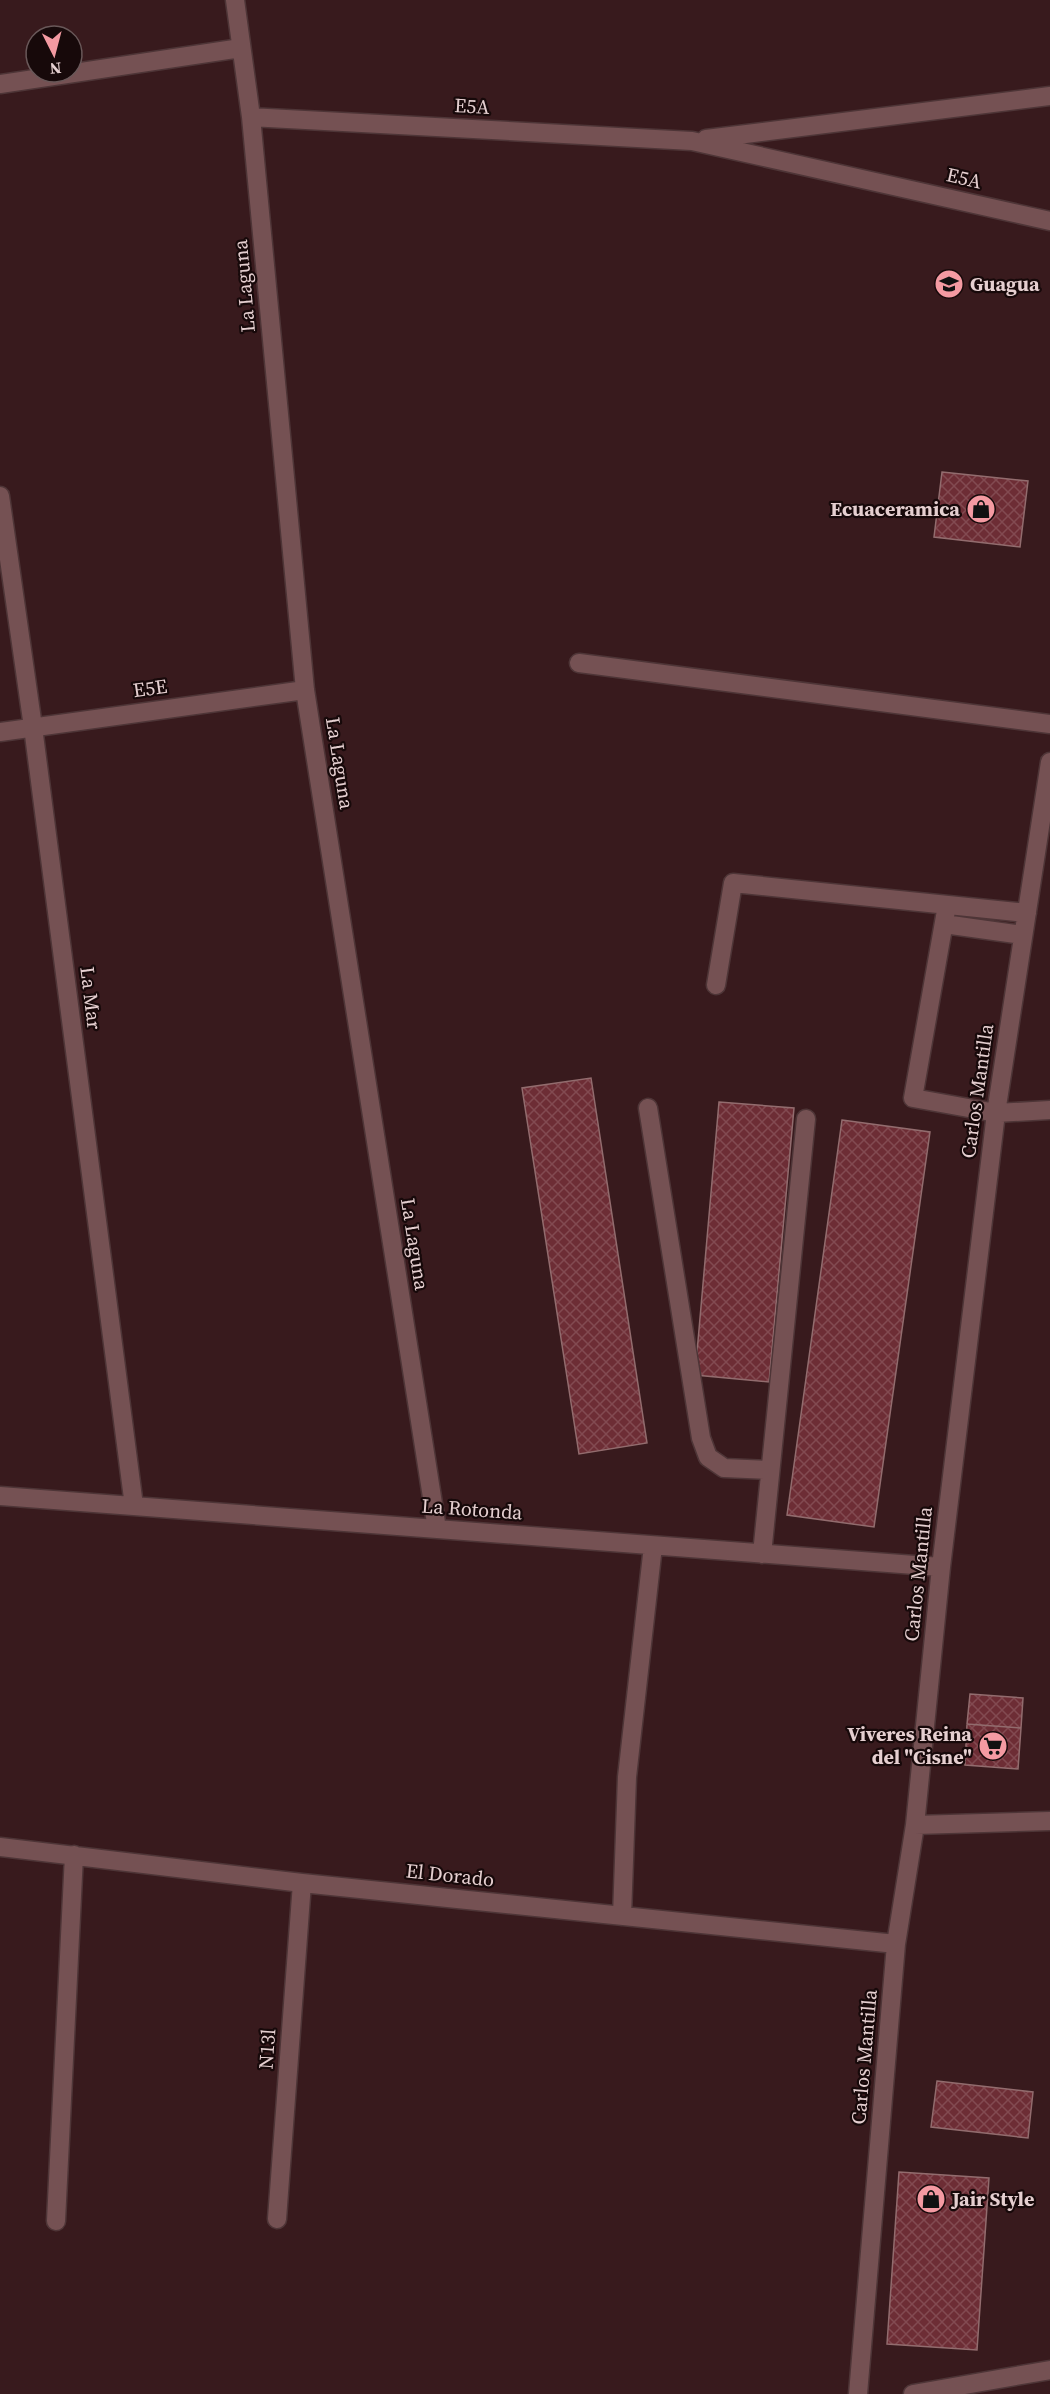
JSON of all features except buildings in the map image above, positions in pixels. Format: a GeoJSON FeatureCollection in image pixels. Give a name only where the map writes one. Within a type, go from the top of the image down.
{"type":"FeatureCollection","features":[{"type":"Feature","properties":{"kind":"street","name":"La Laguna"},"geometry":{"type":"LineString","coordinates":[[235,0],[251,117],[305,690],[436,1529]]}},
{"type":"Feature","properties":{"kind":"street"},"geometry":{"type":"LineString","coordinates":[[0,84],[242,48]]}},
{"type":"Feature","properties":{"kind":"street","name":"E5A"},"geometry":{"type":"LineString","coordinates":[[692,141],[1050,96]]}},
{"type":"Feature","properties":{"kind":"street","name":"E5A"},"geometry":{"type":"LineString","coordinates":[[251,117],[692,141],[1050,221]]}},
{"type":"Feature","properties":{"kind":"street","name":"La Mar"},"geometry":{"type":"LineString","coordinates":[[0,496],[33,727],[134,1506]]}},
{"type":"Feature","properties":{"kind":"street"},"geometry":{"type":"LineString","coordinates":[[579,663],[1050,724]]}},
{"type":"Feature","properties":{"kind":"street","name":"E5E"},"geometry":{"type":"LineString","coordinates":[[0,732],[305,690]]}},
{"type":"Feature","properties":{"kind":"street","name":"Carlos Mantilla"},"geometry":{"type":"LineString","coordinates":[[858,2394],[896,1944],[915,1825],[941,1567],[996,1113],[1050,762]]}},
{"type":"Feature","properties":{"kind":"street"},"geometry":{"type":"LineString","coordinates":[[716,985],[733,883],[1027,913]]}},
{"type":"Feature","properties":{"kind":"street"},"geometry":{"type":"LineString","coordinates":[[947,905],[913,1098],[996,1113],[1050,1110]]}},
{"type":"Feature","properties":{"kind":"street"},"geometry":{"type":"LineString","coordinates":[[944,924],[1023,935]]}},
{"type":"Feature","properties":{"kind":"street"},"geometry":{"type":"LineString","coordinates":[[648,1108],[701,1438],[708,1457],[724,1468],[770,1470]]}},
{"type":"Feature","properties":{"kind":"street"},"geometry":{"type":"LineString","coordinates":[[762,1554],[806,1119]]}},
{"type":"Feature","properties":{"kind":"street","name":"La Rotonda"},"geometry":{"type":"LineString","coordinates":[[0,1496],[941,1567]]}},
{"type":"Feature","properties":{"kind":"street"},"geometry":{"type":"LineString","coordinates":[[622,1916],[627,1777],[653,1546]]}},
{"type":"Feature","properties":{"kind":"street"},"geometry":{"type":"LineString","coordinates":[[915,1825],[1050,1821]]}},
{"type":"Feature","properties":{"kind":"street","name":"El Dorado"},"geometry":{"type":"LineString","coordinates":[[0,1846],[302,1883],[896,1944]]}},
{"type":"Feature","properties":{"kind":"street"},"geometry":{"type":"LineString","coordinates":[[56,2222],[74,1856]]}},
{"type":"Feature","properties":{"kind":"street","name":"N13l"},"geometry":{"type":"LineString","coordinates":[[277,2218],[302,1883]]}},
{"type":"Feature","properties":{"kind":"street"},"geometry":{"type":"LineString","coordinates":[[913,2394],[1050,2370]]}},
{"type":"Feature","properties":{"kind":"place","name":"Guagua"},"geometry":{"type":"Point","coordinates":[949,284]}},
{"type":"Feature","properties":{"kind":"place","name":"Ecuaceramica"},"geometry":{"type":"Point","coordinates":[981,509]}},
{"type":"Feature","properties":{"kind":"place","name":"Viveres Reina del \"Cisne\""},"geometry":{"type":"Point","coordinates":[993,1746]}},
{"type":"Feature","properties":{"kind":"place","name":"Jair Style"},"geometry":{"type":"Point","coordinates":[931,2199]}}]}
